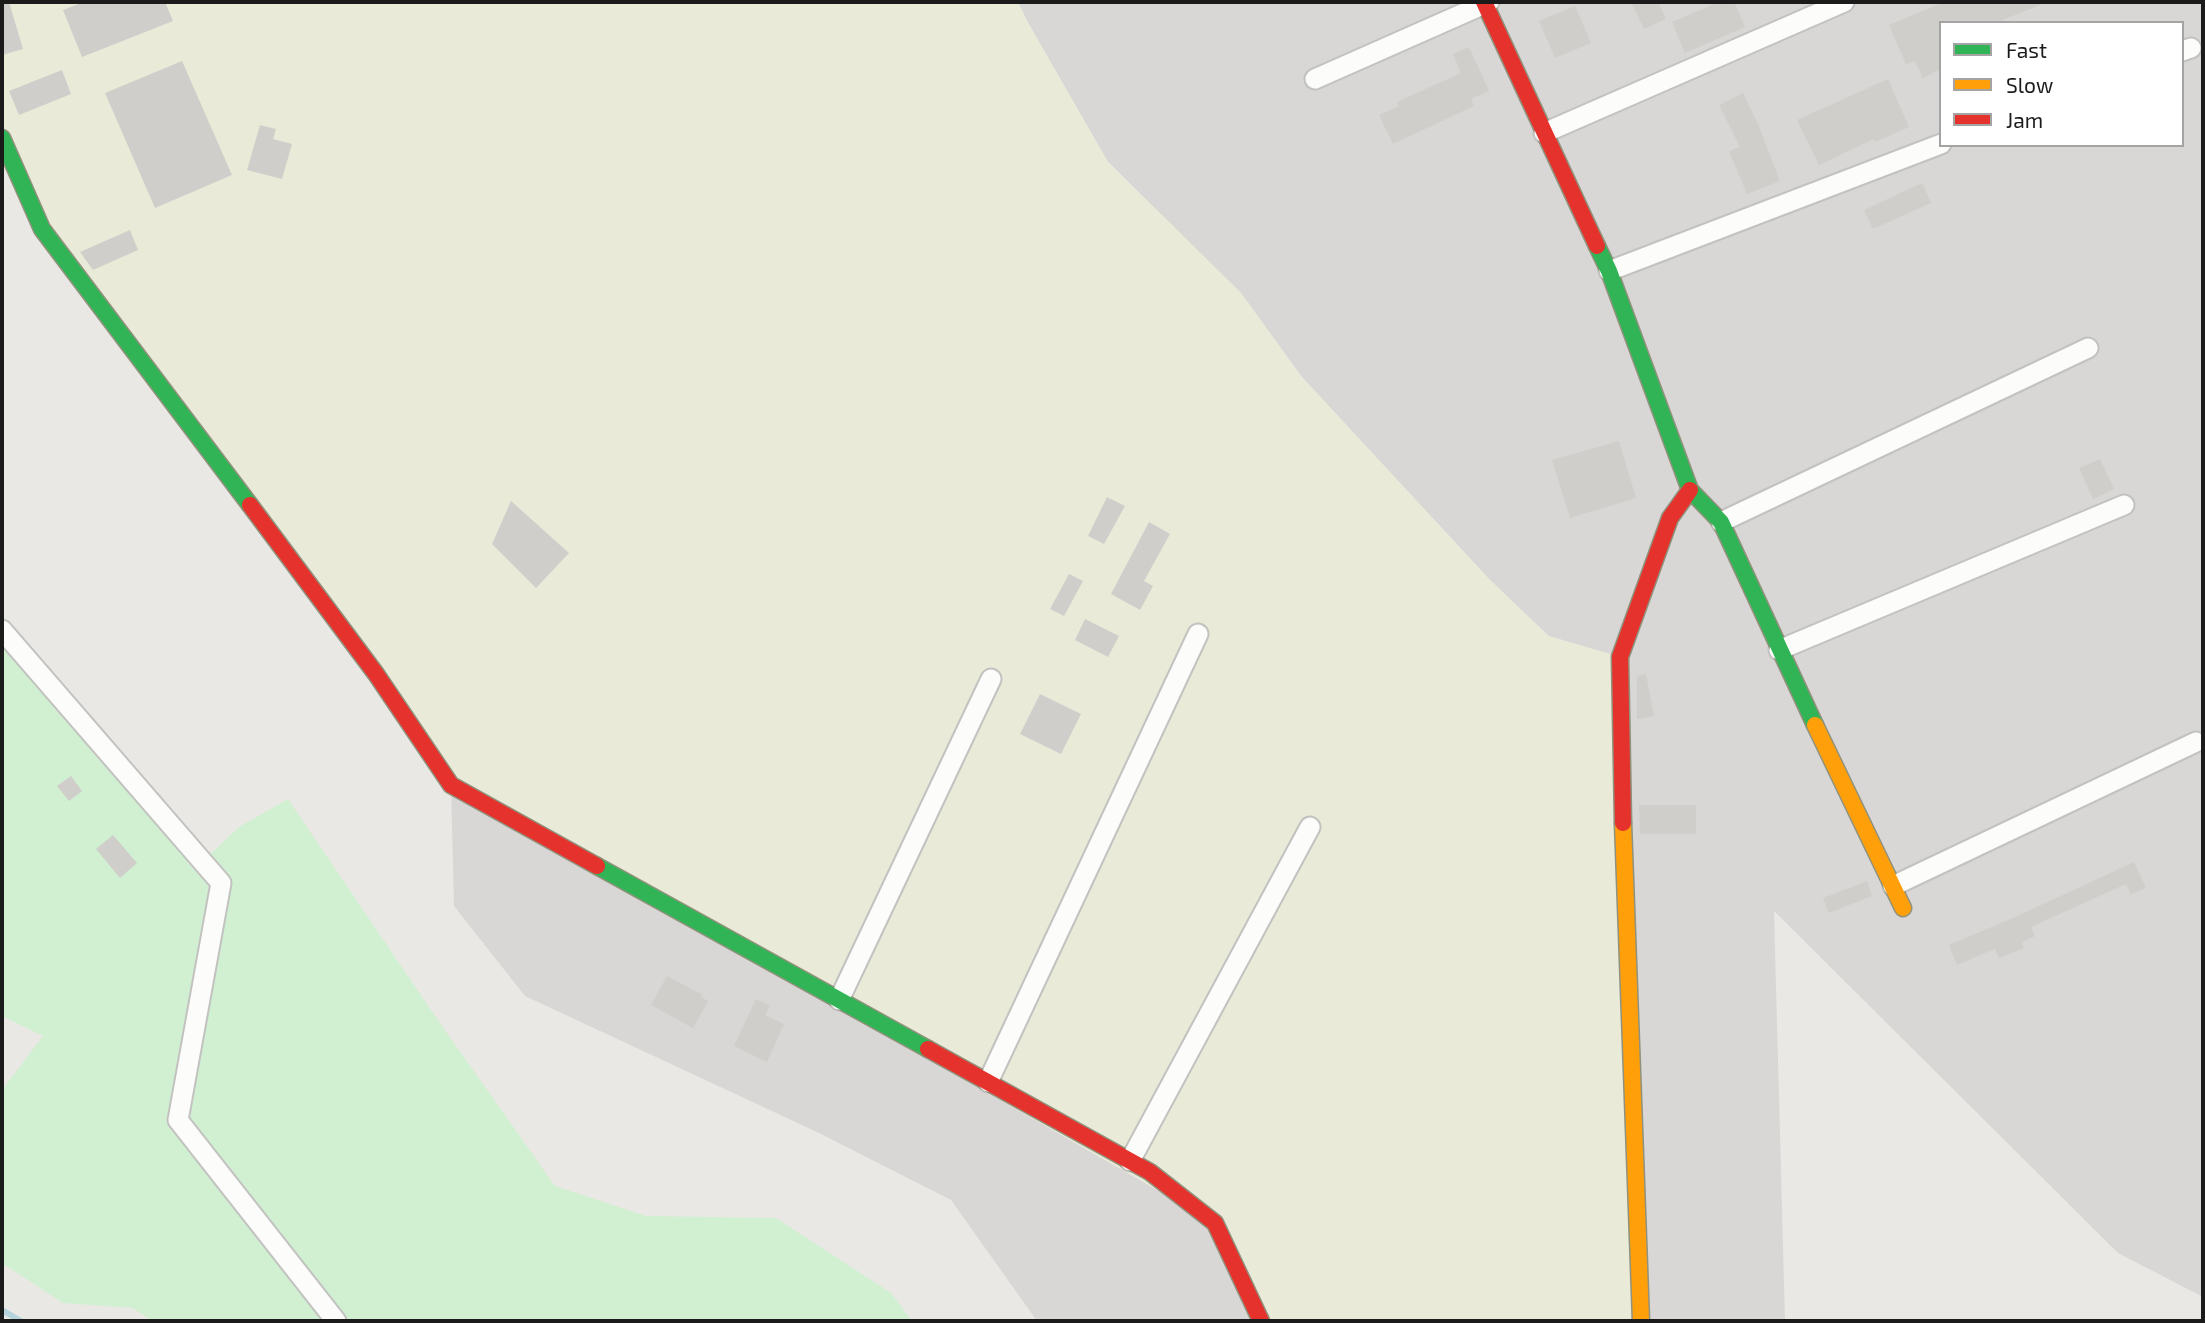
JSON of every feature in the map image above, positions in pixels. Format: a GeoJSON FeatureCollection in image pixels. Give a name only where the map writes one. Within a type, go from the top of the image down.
{"type":"FeatureCollection","features":[{"type":"Feature","properties":{"kind":"street"},"geometry":{"type":"LineString","coordinates":[[1315,79],[1486,2],[1609,271],[1690,490],[1721,522],[1779,650],[1903,908]]}},
{"type":"Feature","properties":{"kind":"street"},"geometry":{"type":"LineString","coordinates":[[1544,133],[1844,2]]}},
{"type":"Feature","properties":{"kind":"street"},"geometry":{"type":"LineString","coordinates":[[2,138],[42,229],[376,674],[451,785],[1150,1172],[1214,1223],[1261,1321]]}},
{"type":"Feature","properties":{"kind":"street"},"geometry":{"type":"LineString","coordinates":[[1609,271],[1939,145]]}},
{"type":"Feature","properties":{"kind":"street"},"geometry":{"type":"LineString","coordinates":[[1721,522],[2088,348]]}},
{"type":"Feature","properties":{"kind":"street"},"geometry":{"type":"LineString","coordinates":[[1641,1321],[1620,751],[1620,657],[1670,518],[1690,490]]}},
{"type":"Feature","properties":{"kind":"street"},"geometry":{"type":"LineString","coordinates":[[1779,650],[2124,505]]}},
{"type":"Feature","properties":{"kind":"street"},"geometry":{"type":"LineString","coordinates":[[2,631],[221,883],[178,1121],[336,1321]]}},
{"type":"Feature","properties":{"kind":"street"},"geometry":{"type":"LineString","coordinates":[[988,1082],[1198,634]]}},
{"type":"Feature","properties":{"kind":"street"},"geometry":{"type":"LineString","coordinates":[[839,1000],[991,679]]}},
{"type":"Feature","properties":{"kind":"street"},"geometry":{"type":"LineString","coordinates":[[1893,887],[2196,742]]}},
{"type":"Feature","properties":{"kind":"street"},"geometry":{"type":"LineString","coordinates":[[1130,1161],[1310,827]]}},
{"type":"Feature","properties":{"kind":"shaded area"},"geometry":{"type":"Polygon","coordinates":[[[1018,2],[2203,2],[2203,1297],[2118,1253],[1774,911],[1785,1321],[1641,1321],[1620,657],[1549,636],[1489,579],[1301,376],[1241,293],[1108,162],[1018,2]]]}},
{"type":"Feature","properties":{"kind":"shaded area"},"geometry":{"type":"Polygon","coordinates":[[[451,785],[1215,1223],[1261,1321],[1037,1321],[951,1200],[817,1132],[525,996],[454,906],[451,785]]]}},
{"type":"Feature","properties":{"kind":"green space"},"geometry":{"type":"Polygon","coordinates":[[[2,2],[1018,2],[1108,162],[1241,293],[1301,376],[1489,579],[1548,636],[1620,657],[1641,1321],[1261,1321],[1215,1223],[451,785],[42,229],[2,138],[2,2]]]}},
{"type":"Feature","properties":{"kind":"green space"},"geometry":{"type":"Polygon","coordinates":[[[2,634],[194,870],[239,827],[288,799],[435,1016],[555,1186],[646,1216],[776,1218],[891,1293],[912,1321],[152,1321],[133,1308],[63,1303],[2,1263],[2,1090],[43,1036],[2,1016],[2,634]]]}},
{"type":"Feature","properties":{"kind":"building"},"geometry":{"type":"Polygon","coordinates":[[[2,2],[9,2],[23,49],[2,55],[2,2]]]}},
{"type":"Feature","properties":{"kind":"building"},"geometry":{"type":"Polygon","coordinates":[[[84,2],[165,2],[173,21],[82,57],[63,10],[84,2]]]}},
{"type":"Feature","properties":{"kind":"building"},"geometry":{"type":"Polygon","coordinates":[[[1631,2],[1658,2],[1666,19],[1644,29],[1631,2]]]}},
{"type":"Feature","properties":{"kind":"building"},"geometry":{"type":"Polygon","coordinates":[[[1719,2],[1734,2],[1745,27],[1685,53],[1672,22],[1719,2]]]}},
{"type":"Feature","properties":{"kind":"building"},"geometry":{"type":"Polygon","coordinates":[[[1944,2],[2045,2],[2000,21],[1939,21],[1939,70],[1923,78],[1915,61],[1906,64],[1889,25],[1944,2]]]}},
{"type":"Feature","properties":{"kind":"building"},"geometry":{"type":"Polygon","coordinates":[[[1575,6],[1591,43],[1555,58],[1539,21],[1575,6]]]}},
{"type":"Feature","properties":{"kind":"building"},"geometry":{"type":"Polygon","coordinates":[[[1469,47],[1489,91],[1471,99],[1474,106],[1393,144],[1379,115],[1399,106],[1397,102],[1461,73],[1453,54],[1469,47]]]}},
{"type":"Feature","properties":{"kind":"building"},"geometry":{"type":"Polygon","coordinates":[[[182,61],[232,175],[155,208],[105,93],[182,61]]]}},
{"type":"Feature","properties":{"kind":"building"},"geometry":{"type":"Polygon","coordinates":[[[62,70],[71,94],[19,115],[9,91],[62,70]]]}},
{"type":"Feature","properties":{"kind":"building"},"geometry":{"type":"Polygon","coordinates":[[[1888,79],[1909,127],[1875,142],[1874,139],[1819,165],[1797,120],[1888,79]]]}},
{"type":"Feature","properties":{"kind":"building"},"geometry":{"type":"Polygon","coordinates":[[[1743,93],[1780,181],[1747,194],[1729,151],[1740,147],[1719,105],[1743,93]]]}},
{"type":"Feature","properties":{"kind":"building"},"geometry":{"type":"Polygon","coordinates":[[[260,125],[276,129],[273,139],[292,144],[282,179],[247,170],[260,125]]]}},
{"type":"Feature","properties":{"kind":"building"},"geometry":{"type":"Polygon","coordinates":[[[1922,183],[1931,203],[1873,229],[1864,210],[1922,183]]]}},
{"type":"Feature","properties":{"kind":"building"},"geometry":{"type":"Polygon","coordinates":[[[130,230],[138,250],[93,270],[80,252],[130,230]]]}},
{"type":"Feature","properties":{"kind":"building"},"geometry":{"type":"Polygon","coordinates":[[[1619,441],[1636,498],[1570,518],[1552,460],[1619,441]]]}},
{"type":"Feature","properties":{"kind":"building"},"geometry":{"type":"Polygon","coordinates":[[[2100,459],[2114,489],[2093,499],[2079,468],[2100,459]]]}},
{"type":"Feature","properties":{"kind":"building"},"geometry":{"type":"Polygon","coordinates":[[[1107,497],[1125,506],[1104,544],[1088,536],[1107,497]]]}},
{"type":"Feature","properties":{"kind":"building"},"geometry":{"type":"Polygon","coordinates":[[[511,501],[569,553],[536,588],[492,544],[511,501]]]}},
{"type":"Feature","properties":{"kind":"building"},"geometry":{"type":"Polygon","coordinates":[[[1149,522],[1170,534],[1144,581],[1153,586],[1140,610],[1111,594],[1149,522]]]}},
{"type":"Feature","properties":{"kind":"building"},"geometry":{"type":"Polygon","coordinates":[[[1069,574],[1083,581],[1064,616],[1050,609],[1069,574]]]}},
{"type":"Feature","properties":{"kind":"building"},"geometry":{"type":"Polygon","coordinates":[[[1085,619],[1119,636],[1108,657],[1075,640],[1085,619]]]}},
{"type":"Feature","properties":{"kind":"building"},"geometry":{"type":"Polygon","coordinates":[[[1646,674],[1654,716],[1637,719],[1637,676],[1646,674]]]}},
{"type":"Feature","properties":{"kind":"building"},"geometry":{"type":"Polygon","coordinates":[[[1040,694],[1081,714],[1061,754],[1020,734],[1040,694]]]}},
{"type":"Feature","properties":{"kind":"building"},"geometry":{"type":"Polygon","coordinates":[[[71,776],[82,791],[69,801],[57,786],[71,776]]]}},
{"type":"Feature","properties":{"kind":"building"},"geometry":{"type":"Polygon","coordinates":[[[1639,805],[1696,805],[1696,834],[1640,834],[1639,805]]]}},
{"type":"Feature","properties":{"kind":"building"},"geometry":{"type":"Polygon","coordinates":[[[113,835],[137,863],[120,878],[96,849],[113,835]]]}},
{"type":"Feature","properties":{"kind":"building"},"geometry":{"type":"Polygon","coordinates":[[[2134,862],[2146,888],[2131,894],[2126,884],[2031,927],[2035,936],[2022,942],[2024,948],[1999,958],[1995,949],[1957,965],[1949,945],[2134,862]]]}},
{"type":"Feature","properties":{"kind":"building"},"geometry":{"type":"Polygon","coordinates":[[[1867,881],[1872,896],[1829,913],[1823,898],[1867,881]]]}},
{"type":"Feature","properties":{"kind":"building"},"geometry":{"type":"Polygon","coordinates":[[[667,976],[703,995],[701,997],[708,1001],[693,1028],[651,1005],[667,976]]]}},
{"type":"Feature","properties":{"kind":"building"},"geometry":{"type":"Polygon","coordinates":[[[756,999],[770,1006],[765,1015],[784,1024],[767,1062],[734,1046],[756,999]]]}},
{"type":"Feature","properties":{"kind":"waterway"},"geometry":{"type":"LineString","coordinates":[[2,1310],[21,1321]]}},
{"type":"Feature","properties":{"kind":"traffic: fast"},"geometry":{"type":"LineString","coordinates":[[2,138],[42,229],[250,505]]}},
{"type":"Feature","properties":{"kind":"traffic: fast"},"geometry":{"type":"LineString","coordinates":[[1597,246],[1609,271],[1690,490],[1721,522],[1815,725]]}},
{"type":"Feature","properties":{"kind":"traffic: fast"},"geometry":{"type":"LineString","coordinates":[[597,866],[928,1049]]}},
{"type":"Feature","properties":{"kind":"traffic: slow"},"geometry":{"type":"LineString","coordinates":[[1815,725],[1903,908]]}},
{"type":"Feature","properties":{"kind":"traffic: slow"},"geometry":{"type":"LineString","coordinates":[[1623,823],[1641,1321]]}},
{"type":"Feature","properties":{"kind":"traffic: jam"},"geometry":{"type":"LineString","coordinates":[[1484,2],[1597,246]]}},
{"type":"Feature","properties":{"kind":"traffic: jam"},"geometry":{"type":"LineString","coordinates":[[1623,823],[1620,657],[1670,518],[1690,490]]}},
{"type":"Feature","properties":{"kind":"traffic: jam"},"geometry":{"type":"LineString","coordinates":[[250,505],[376,674],[451,785],[597,866]]}},
{"type":"Feature","properties":{"kind":"traffic: jam"},"geometry":{"type":"LineString","coordinates":[[928,1049],[1150,1172],[1215,1223],[1261,1321]]}}]}
